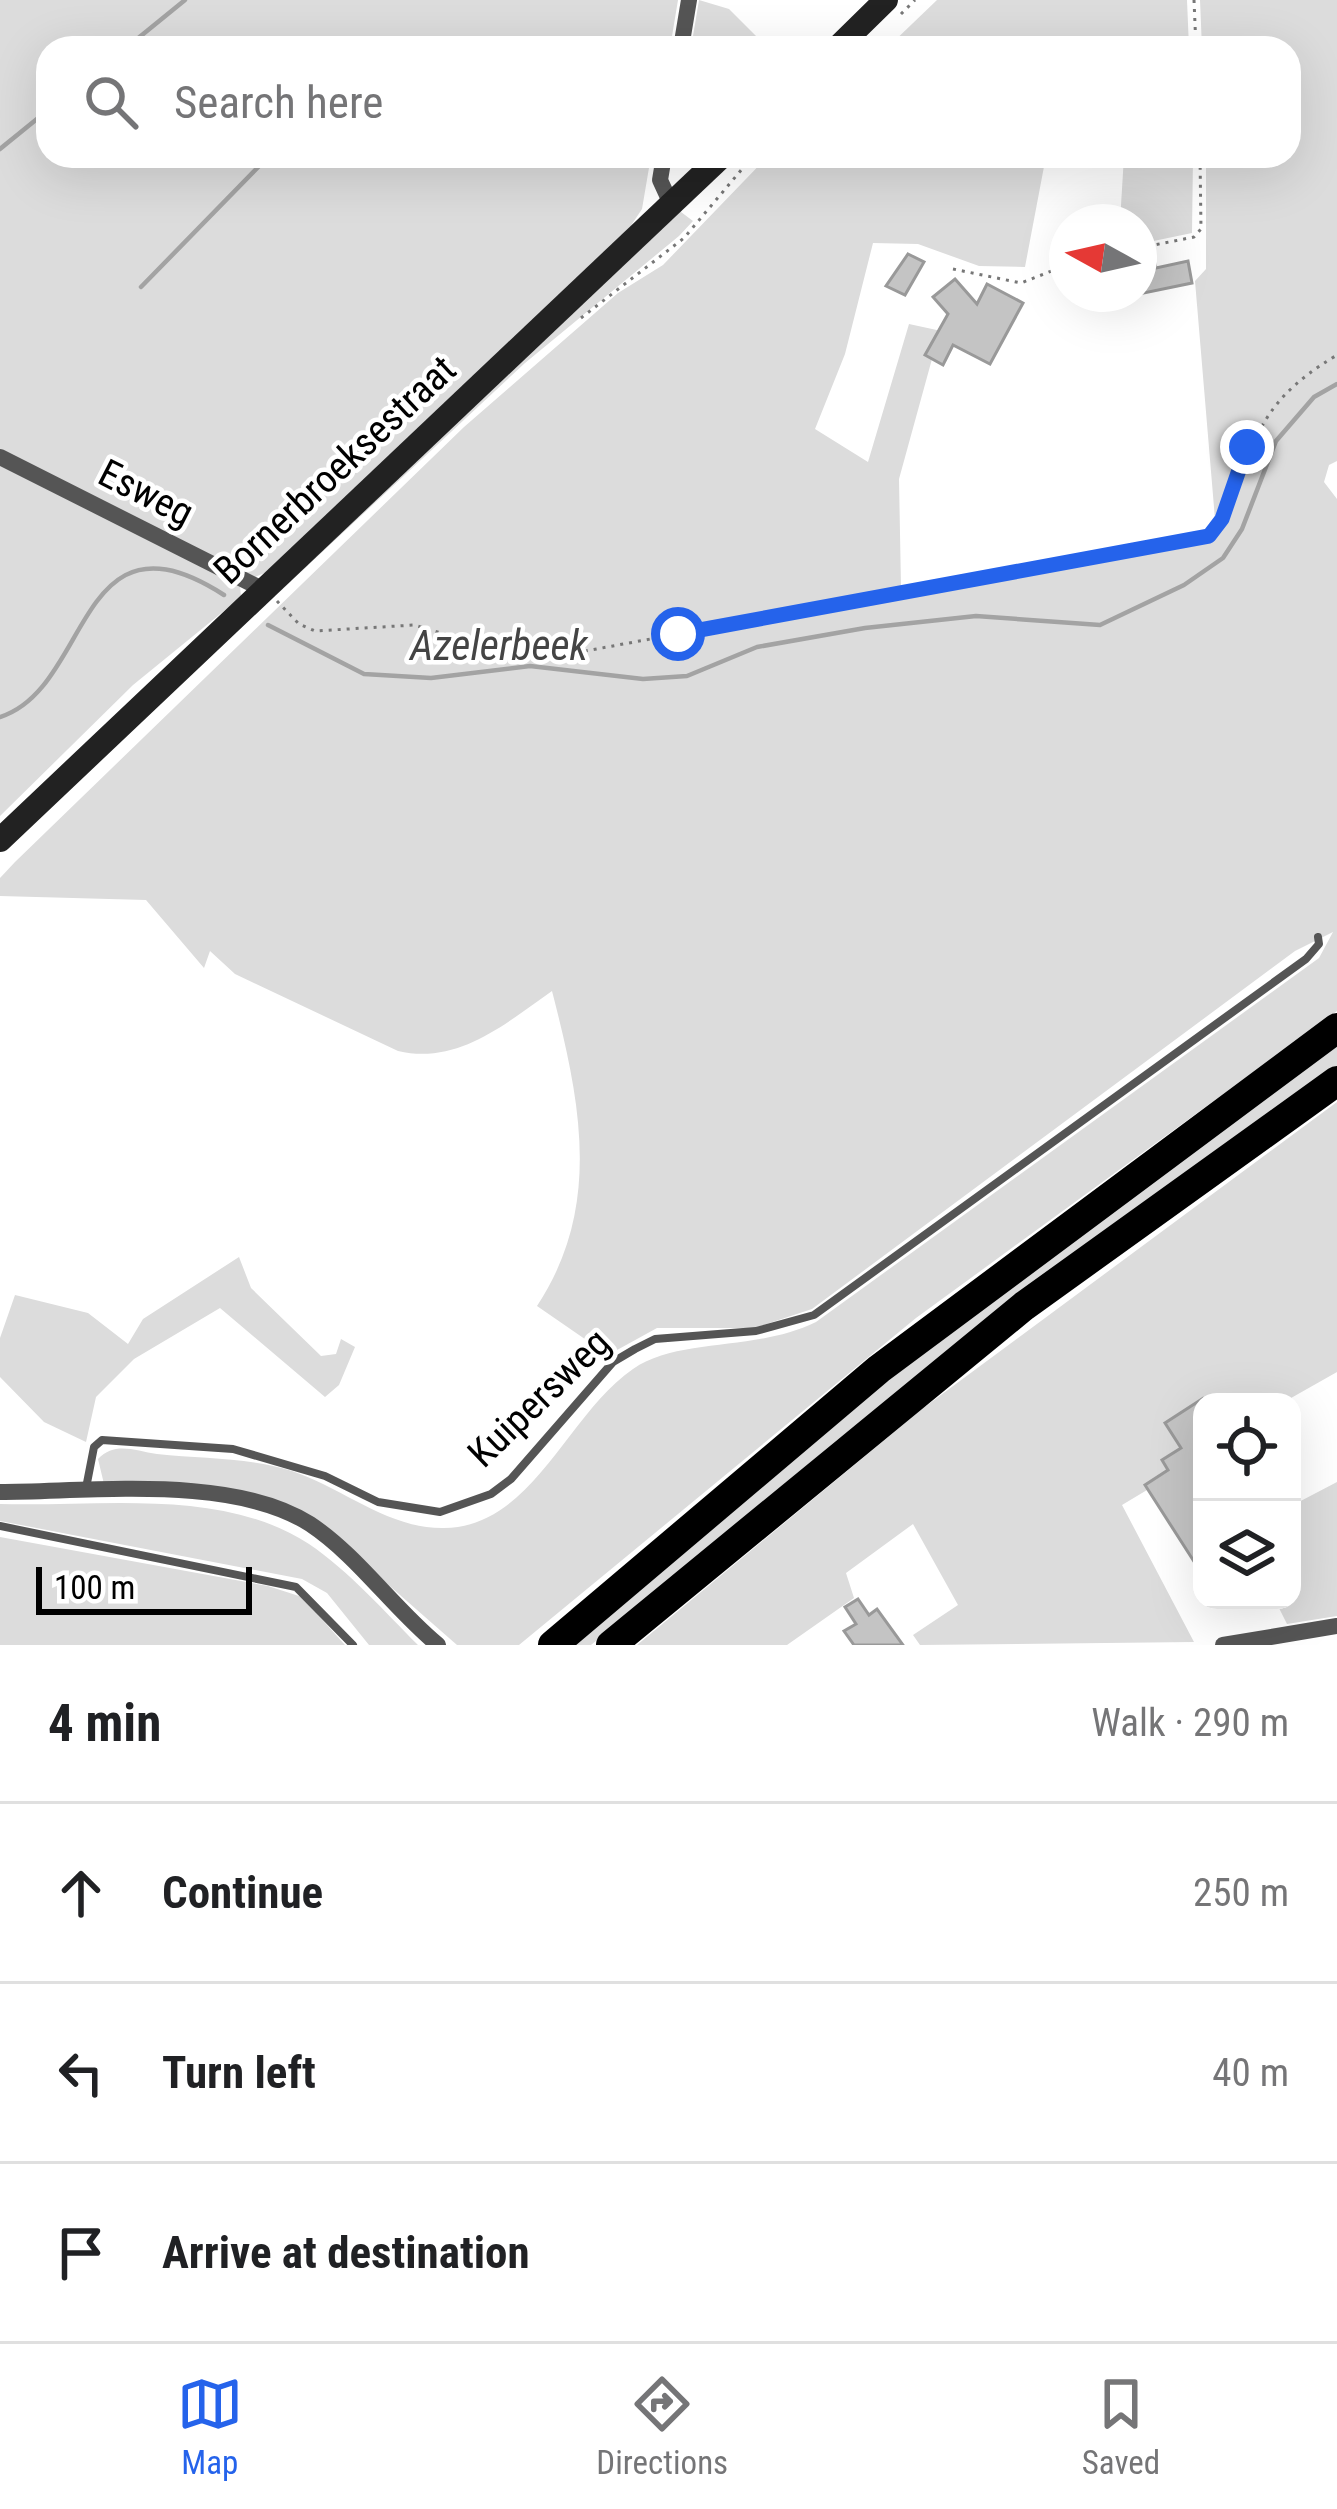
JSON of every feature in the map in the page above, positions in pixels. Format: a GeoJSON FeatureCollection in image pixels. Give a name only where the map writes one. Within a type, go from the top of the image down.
{"type":"FeatureCollection","features":[{"type":"Feature","properties":{"kind":"highway"},"geometry":{"type":"LineString","coordinates":[[553,1645],[879,1370],[1337,1028]]}},
{"type":"Feature","properties":{"kind":"highway"},"geometry":{"type":"LineString","coordinates":[[611,1645],[1024,1306],[1337,1082]]}},
{"type":"Feature","properties":{"kind":"main road"},"geometry":{"type":"LineString","coordinates":[[849,36],[886,0]]}},
{"type":"Feature","properties":{"kind":"main road","name":"Bornerbroeksestraat"},"geometry":{"type":"LineString","coordinates":[[0,840],[269,594],[709,168]]}},
{"type":"Feature","properties":{"kind":"street"},"geometry":{"type":"LineString","coordinates":[[683,36],[689,0]]}},
{"type":"Feature","properties":{"kind":"street"},"geometry":{"type":"LineString","coordinates":[[662,168],[660,180],[671,204]]}},
{"type":"Feature","properties":{"kind":"street","name":"Esweg"},"geometry":{"type":"LineString","coordinates":[[0,458],[269,594]]}},
{"type":"Feature","properties":{"kind":"street"},"geometry":{"type":"LineString","coordinates":[[0,1492],[197,1493],[268,1503],[329,1538],[438,1645]]}},
{"type":"Feature","properties":{"kind":"street"},"geometry":{"type":"LineString","coordinates":[[1223,1645],[1337,1626]]}},
{"type":"Feature","properties":{"kind":"lane","name":"Kuipersweg"},"geometry":{"type":"LineString","coordinates":[[86,1492],[94,1448],[103,1440],[232,1449],[280,1460],[413,1512],[466,1505],[511,1479],[613,1362],[655,1339],[757,1331],[814,1315],[1306,959],[1319,944],[1318,937]]}},
{"type":"Feature","properties":{"kind":"lane"},"geometry":{"type":"LineString","coordinates":[[0,1526],[296,1587],[353,1645]]}},
{"type":"Feature","properties":{"kind":"path"},"geometry":{"type":"LineString","coordinates":[[1194,0],[1196,36]]}},
{"type":"Feature","properties":{"kind":"path"},"geometry":{"type":"LineString","coordinates":[[699,223],[743,168]]}},
{"type":"Feature","properties":{"kind":"path"},"geometry":{"type":"LineString","coordinates":[[1157,244],[1194,237],[1201,229],[1200,168]]}},
{"type":"Feature","properties":{"kind":"path"},"geometry":{"type":"LineString","coordinates":[[953,269],[1021,283],[1049,273]]}},
{"type":"Feature","properties":{"kind":"path"},"geometry":{"type":"LineString","coordinates":[[269,594],[299,624],[315,631],[414,625],[505,652],[553,657],[1209,536],[1222,519],[1247,447],[1278,396],[1337,355]]}},
{"type":"Feature","properties":{"kind":"shaded area"},"geometry":{"type":"Polygon","coordinates":[[[0,0],[678,0],[672,36],[36,36],[36,168],[649,168],[642,209],[622,239],[269,571],[255,577],[0,453],[0,0]]]}},
{"type":"Feature","properties":{"kind":"shaded area"},"geometry":{"type":"Polygon","coordinates":[[[699,0],[729,9],[756,36],[693,36],[699,0]]]}},
{"type":"Feature","properties":{"kind":"shaded area"},"geometry":{"type":"Polygon","coordinates":[[[937,0],[1187,0],[1188,36],[900,36],[937,0]]]}},
{"type":"Feature","properties":{"kind":"shaded area"},"geometry":{"type":"Polygon","coordinates":[[[1200,0],[1337,0],[1337,461],[1329,465],[1324,482],[1337,499],[1337,1011],[916,1318],[519,1645],[457,1645],[311,1517],[287,1505],[210,1487],[104,1484],[98,1459],[111,1450],[242,1461],[311,1478],[404,1522],[444,1528],[475,1523],[526,1489],[588,1413],[633,1369],[673,1352],[768,1338],[816,1322],[1319,958],[1333,932],[1295,951],[812,1309],[754,1328],[657,1328],[608,1355],[537,1306],[558,1268],[571,1230],[580,1152],[571,1072],[552,991],[461,1047],[420,1054],[398,1051],[235,974],[210,951],[204,968],[146,900],[0,896],[0,878],[15,862],[464,427],[618,293],[663,265],[756,168],[1044,168],[1025,267],[979,266],[918,244],[873,243],[845,354],[815,429],[868,462],[909,324],[946,332],[932,359],[899,479],[901,587],[1216,531],[1195,281],[1206,269],[1206,168],[1301,168],[1301,36],[1202,36],[1200,0]]]}},
{"type":"Feature","properties":{"kind":"shaded area"},"geometry":{"type":"Polygon","coordinates":[[[1123,168],[1193,168],[1192,233],[1157,240],[1157,204],[1121,204],[1123,168]]]}},
{"type":"Feature","properties":{"kind":"shaded area"},"geometry":{"type":"Polygon","coordinates":[[[677,209],[693,221],[679,236],[525,363],[275,596],[677,209]]]}},
{"type":"Feature","properties":{"kind":"shaded area"},"geometry":{"type":"Polygon","coordinates":[[[0,462],[240,586],[241,597],[133,685],[0,816],[0,462]]]}},
{"type":"Feature","properties":{"kind":"shaded area"},"geometry":{"type":"Polygon","coordinates":[[[1337,1045],[1337,1068],[837,1440],[591,1645],[568,1645],[810,1439],[1337,1045]]]}},
{"type":"Feature","properties":{"kind":"shaded area"},"geometry":{"type":"Polygon","coordinates":[[[1337,1102],[1337,1372],[1300,1393],[1193,1393],[1193,1462],[1122,1505],[1194,1642],[920,1645],[913,1635],[958,1605],[913,1524],[846,1573],[854,1598],[787,1645],[637,1645],[922,1409],[1337,1102]]]}},
{"type":"Feature","properties":{"kind":"shaded area"},"geometry":{"type":"Polygon","coordinates":[[[239,1257],[251,1288],[321,1356],[336,1354],[341,1339],[355,1347],[339,1385],[325,1397],[220,1308],[134,1359],[96,1397],[86,1442],[44,1422],[0,1377],[0,1338],[15,1295],[88,1313],[128,1344],[143,1319],[239,1257]]]}},
{"type":"Feature","properties":{"kind":"shaded area"},"geometry":{"type":"Polygon","coordinates":[[[1337,1482],[1337,1616],[1287,1624],[1280,1609],[1301,1609],[1301,1501],[1337,1482]]]}},
{"type":"Feature","properties":{"kind":"shaded area"},"geometry":{"type":"Polygon","coordinates":[[[0,1504],[199,1507],[275,1526],[338,1567],[418,1645],[369,1645],[327,1593],[302,1579],[0,1521],[0,1504]]]}},
{"type":"Feature","properties":{"kind":"shaded area"},"geometry":{"type":"Polygon","coordinates":[[[0,1537],[268,1586],[302,1597],[345,1645],[0,1645],[0,1537]]]}},
{"type":"Feature","properties":{"kind":"building"},"geometry":{"type":"Polygon","coordinates":[[[908,254],[924,262],[905,295],[886,286],[908,254]]]}},
{"type":"Feature","properties":{"kind":"building"},"geometry":{"type":"Polygon","coordinates":[[[1188,261],[1192,283],[1157,290],[1157,268],[1188,261]]]}},
{"type":"Feature","properties":{"kind":"building"},"geometry":{"type":"Polygon","coordinates":[[[955,279],[977,304],[987,284],[1023,303],[990,364],[953,345],[943,365],[925,355],[948,314],[933,297],[955,279]]]}},
{"type":"Feature","properties":{"kind":"building"},"geometry":{"type":"Polygon","coordinates":[[[1193,1405],[1193,1560],[1145,1485],[1168,1470],[1162,1460],[1181,1448],[1165,1423],[1193,1405]]]}},
{"type":"Feature","properties":{"kind":"building"},"geometry":{"type":"Polygon","coordinates":[[[858,1599],[869,1615],[877,1609],[903,1645],[854,1645],[844,1631],[856,1624],[845,1607],[858,1599]]]}},
{"type":"Feature","properties":{"kind":"waterway"},"geometry":{"type":"LineString","coordinates":[[141,36],[185,0]]}},
{"type":"Feature","properties":{"kind":"waterway"},"geometry":{"type":"LineString","coordinates":[[0,149],[36,120]]}},
{"type":"Feature","properties":{"kind":"waterway"},"geometry":{"type":"LineString","coordinates":[[141,287],[257,168]]}},
{"type":"Feature","properties":{"kind":"waterway","name":"Azelerbeek"},"geometry":{"type":"LineString","coordinates":[[268,625],[364,674],[431,678],[530,666],[643,679],[687,676],[757,647],[865,628],[976,616],[1100,625],[1184,585],[1223,558],[1242,529],[1276,441],[1314,397],[1337,384]]}},
{"type":"Feature","properties":{"kind":"waterway","name":"Azelerbeek"},"geometry":{"type":"LineString","coordinates":[[0,717],[30,700],[112,584],[140,570],[176,572],[224,595]]}},
{"type":"Feature","properties":{"kind":"route"},"geometry":{"type":"LineString","coordinates":[[678,634],[712,624],[1209,536],[1222,519],[1247,447]]}}]}
